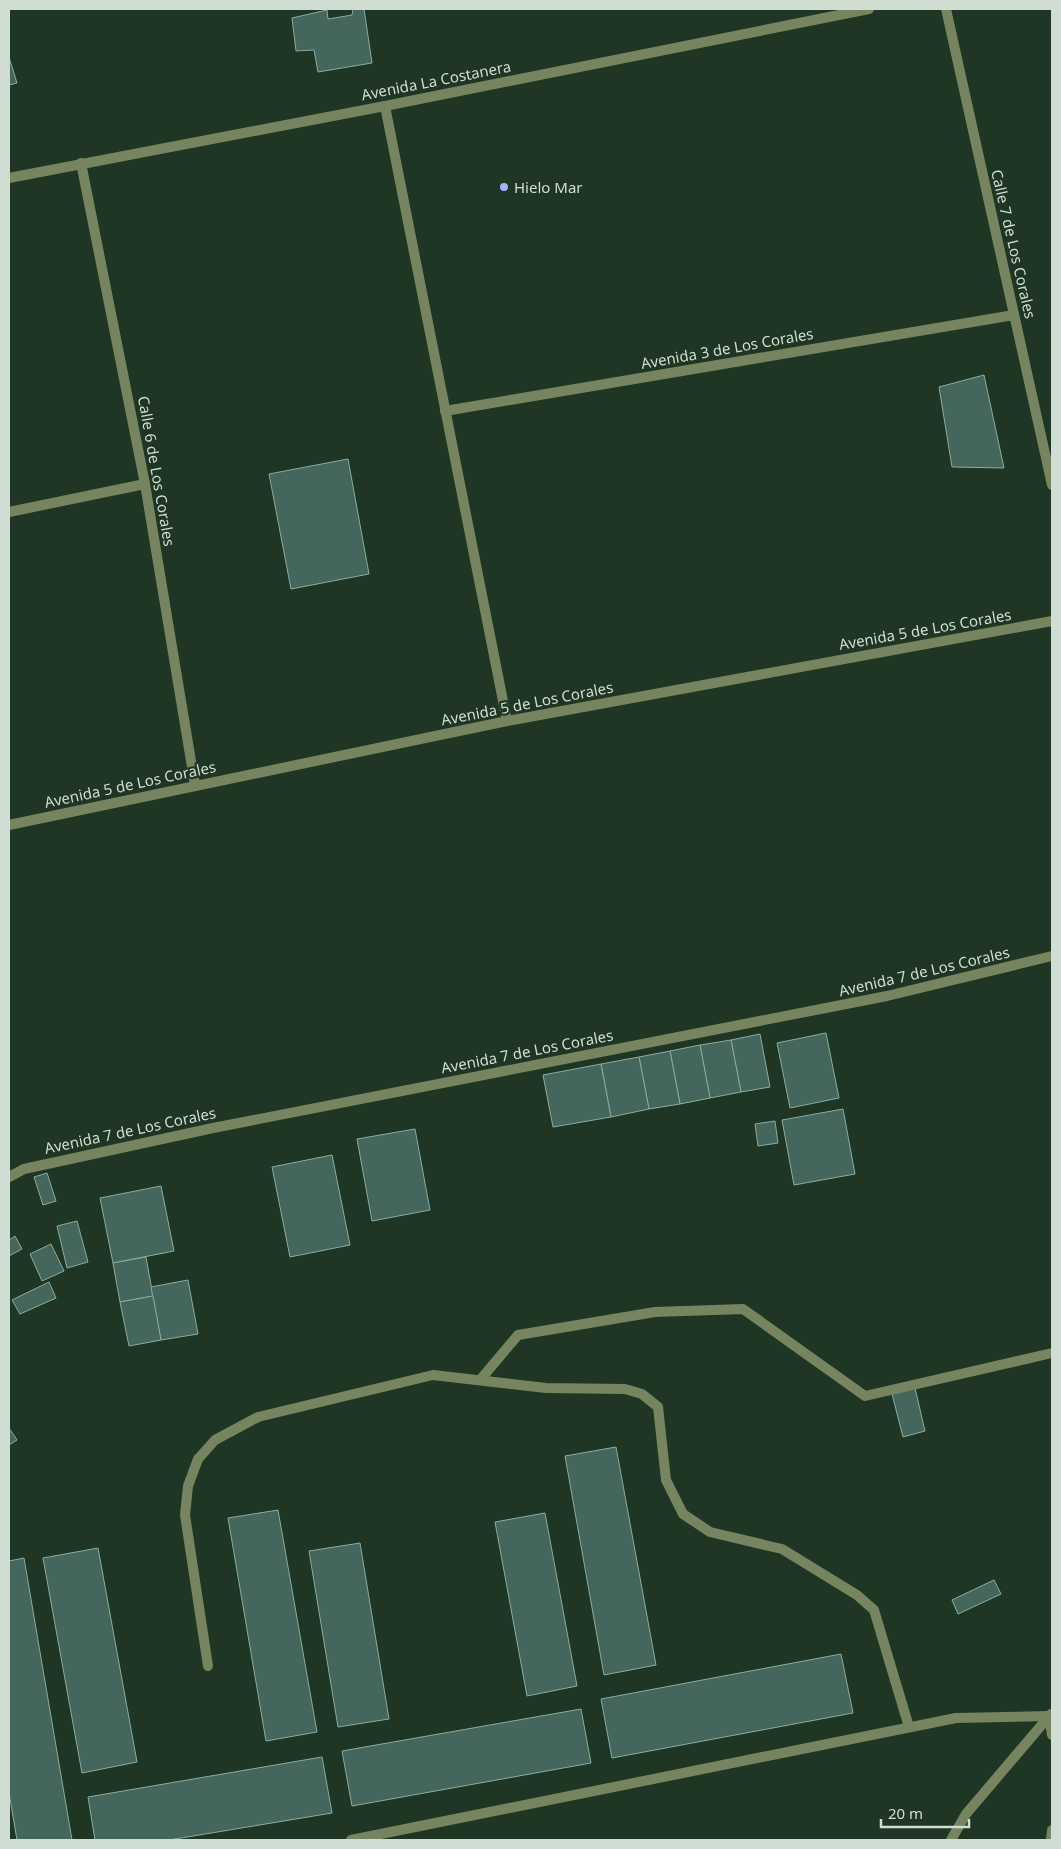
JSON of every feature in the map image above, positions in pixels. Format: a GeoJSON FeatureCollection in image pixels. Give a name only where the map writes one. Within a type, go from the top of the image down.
{"type":"FeatureCollection","features":[{"type":"Feature","properties":{"kind":"street","name":"Avenida La Costanera"},"geometry":{"type":"LineString","coordinates":[[9,178],[385,106],[869,9]]}},
{"type":"Feature","properties":{"kind":"street","name":"Calle 7 de Los Corales"},"geometry":{"type":"LineString","coordinates":[[946,9],[1052,485]]}},
{"type":"Feature","properties":{"kind":"street"},"geometry":{"type":"LineString","coordinates":[[385,106],[507,721]]}},
{"type":"Feature","properties":{"kind":"street","name":"Calle 6 de Los Corales"},"geometry":{"type":"LineString","coordinates":[[81,163],[145,484],[195,785]]}},
{"type":"Feature","properties":{"kind":"street","name":"Avenida 3 de Los Corales"},"geometry":{"type":"LineString","coordinates":[[445,411],[1014,315]]}},
{"type":"Feature","properties":{"kind":"street"},"geometry":{"type":"LineString","coordinates":[[9,512],[145,484]]}},
{"type":"Feature","properties":{"kind":"street","name":"Avenida 5 de Los Corales"},"geometry":{"type":"LineString","coordinates":[[9,825],[507,721],[1052,620]]}},
{"type":"Feature","properties":{"kind":"street","name":"Avenida 7 de Los Corales"},"geometry":{"type":"LineString","coordinates":[[9,1176],[24,1169],[213,1128],[887,996],[1052,956]]}},
{"type":"Feature","properties":{"kind":"street"},"geometry":{"type":"LineString","coordinates":[[480,1380],[518,1335],[655,1312],[743,1309],[864,1396],[1052,1353]]}},
{"type":"Feature","properties":{"kind":"street"},"geometry":{"type":"LineString","coordinates":[[208,1666],[185,1515],[188,1486],[198,1459],[215,1440],[258,1417],[433,1375],[546,1388],[625,1389],[642,1394],[658,1407],[666,1480],[683,1514],[710,1532],[782,1549],[857,1594],[874,1610],[909,1727]]}},
{"type":"Feature","properties":{"kind":"street"},"geometry":{"type":"LineString","coordinates":[[351,1840],[956,1718],[1051,1715]]}},
{"type":"Feature","properties":{"kind":"street"},"geometry":{"type":"LineString","coordinates":[[1051,1715],[1052,1735]]}},
{"type":"Feature","properties":{"kind":"street"},"geometry":{"type":"LineString","coordinates":[[951,1840],[966,1814],[1051,1715]]}},
{"type":"Feature","properties":{"kind":"street"},"geometry":{"type":"LineString","coordinates":[[1051,1840],[1052,1830]]}},
{"type":"Feature","properties":{"kind":"building"},"geometry":{"type":"Polygon","coordinates":[[[353,9],[364,9],[372,63],[318,72],[314,50],[296,51],[292,18],[327,10],[328,19],[352,15],[353,9]]]}},
{"type":"Feature","properties":{"kind":"building"},"geometry":{"type":"Polygon","coordinates":[[[9,57],[17,83],[9,85],[9,57]]]}},
{"type":"Feature","properties":{"kind":"building"},"geometry":{"type":"Polygon","coordinates":[[[984,375],[1004,468],[952,467],[939,387],[984,375]]]}},
{"type":"Feature","properties":{"kind":"building"},"geometry":{"type":"Polygon","coordinates":[[[348,459],[369,574],[291,589],[269,474],[348,459]]]}},
{"type":"Feature","properties":{"kind":"building"},"geometry":{"type":"Polygon","coordinates":[[[826,1033],[839,1098],[790,1108],[777,1043],[826,1033]]]}},
{"type":"Feature","properties":{"kind":"building"},"geometry":{"type":"Polygon","coordinates":[[[760,1034],[770,1087],[741,1092],[731,1040],[760,1034]]]}},
{"type":"Feature","properties":{"kind":"building"},"geometry":{"type":"Polygon","coordinates":[[[731,1040],[741,1092],[710,1098],[700,1045],[731,1040]]]}},
{"type":"Feature","properties":{"kind":"building"},"geometry":{"type":"Polygon","coordinates":[[[700,1045],[710,1098],[680,1104],[670,1051],[700,1045]]]}},
{"type":"Feature","properties":{"kind":"building"},"geometry":{"type":"Polygon","coordinates":[[[670,1051],[680,1104],[649,1109],[639,1057],[670,1051]]]}},
{"type":"Feature","properties":{"kind":"building"},"geometry":{"type":"Polygon","coordinates":[[[639,1057],[649,1109],[611,1117],[601,1064],[639,1057]]]}},
{"type":"Feature","properties":{"kind":"building"},"geometry":{"type":"Polygon","coordinates":[[[601,1064],[611,1117],[553,1127],[543,1075],[601,1064]]]}},
{"type":"Feature","properties":{"kind":"building"},"geometry":{"type":"Polygon","coordinates":[[[843,1109],[855,1174],[794,1185],[782,1120],[843,1109]]]}},
{"type":"Feature","properties":{"kind":"building"},"geometry":{"type":"Polygon","coordinates":[[[775,1121],[778,1143],[758,1146],[755,1124],[775,1121]]]}},
{"type":"Feature","properties":{"kind":"building"},"geometry":{"type":"Polygon","coordinates":[[[415,1129],[430,1210],[372,1221],[357,1139],[415,1129]]]}},
{"type":"Feature","properties":{"kind":"building"},"geometry":{"type":"Polygon","coordinates":[[[332,1155],[350,1245],[290,1257],[272,1167],[332,1155]]]}},
{"type":"Feature","properties":{"kind":"building"},"geometry":{"type":"Polygon","coordinates":[[[47,1173],[56,1201],[43,1205],[34,1177],[47,1173]]]}},
{"type":"Feature","properties":{"kind":"building"},"geometry":{"type":"Polygon","coordinates":[[[161,1186],[174,1251],[113,1263],[100,1198],[161,1186]]]}},
{"type":"Feature","properties":{"kind":"building"},"geometry":{"type":"Polygon","coordinates":[[[77,1221],[88,1262],[67,1268],[57,1226],[77,1221]]]}},
{"type":"Feature","properties":{"kind":"building"},"geometry":{"type":"Polygon","coordinates":[[[15,1236],[22,1249],[9,1256],[9,1240],[15,1236]]]}},
{"type":"Feature","properties":{"kind":"building"},"geometry":{"type":"Polygon","coordinates":[[[51,1244],[64,1271],[42,1281],[30,1254],[51,1244]]]}},
{"type":"Feature","properties":{"kind":"building"},"geometry":{"type":"Polygon","coordinates":[[[146,1257],[153,1296],[120,1302],[113,1263],[146,1257]]]}},
{"type":"Feature","properties":{"kind":"building"},"geometry":{"type":"Polygon","coordinates":[[[188,1280],[198,1334],[161,1340],[151,1287],[188,1280]]]}},
{"type":"Feature","properties":{"kind":"building"},"geometry":{"type":"Polygon","coordinates":[[[49,1282],[56,1298],[20,1314],[12,1300],[49,1282]]]}},
{"type":"Feature","properties":{"kind":"building"},"geometry":{"type":"Polygon","coordinates":[[[153,1296],[161,1340],[129,1346],[120,1302],[153,1296]]]}},
{"type":"Feature","properties":{"kind":"building"},"geometry":{"type":"Polygon","coordinates":[[[915,1388],[925,1431],[903,1437],[892,1394],[915,1388]]]}},
{"type":"Feature","properties":{"kind":"building"},"geometry":{"type":"Polygon","coordinates":[[[9,1428],[17,1440],[9,1445],[9,1428]]]}},
{"type":"Feature","properties":{"kind":"building"},"geometry":{"type":"Polygon","coordinates":[[[616,1447],[656,1665],[604,1675],[565,1456],[616,1447]]]}},
{"type":"Feature","properties":{"kind":"building"},"geometry":{"type":"Polygon","coordinates":[[[278,1510],[317,1732],[266,1741],[228,1518],[278,1510]]]}},
{"type":"Feature","properties":{"kind":"building"},"geometry":{"type":"Polygon","coordinates":[[[545,1513],[577,1686],[527,1696],[495,1522],[545,1513]]]}},
{"type":"Feature","properties":{"kind":"building"},"geometry":{"type":"Polygon","coordinates":[[[360,1543],[389,1719],[338,1727],[309,1551],[360,1543]]]}},
{"type":"Feature","properties":{"kind":"building"},"geometry":{"type":"Polygon","coordinates":[[[98,1548],[137,1762],[82,1773],[43,1558],[98,1548]]]}},
{"type":"Feature","properties":{"kind":"building"},"geometry":{"type":"Polygon","coordinates":[[[24,1558],[72,1840],[17,1840],[9,1793],[9,1561],[24,1558]]]}},
{"type":"Feature","properties":{"kind":"building"},"geometry":{"type":"Polygon","coordinates":[[[994,1580],[1001,1594],[958,1614],[952,1600],[994,1580]]]}},
{"type":"Feature","properties":{"kind":"building"},"geometry":{"type":"Polygon","coordinates":[[[841,1654],[853,1713],[612,1758],[601,1699],[841,1654]]]}},
{"type":"Feature","properties":{"kind":"building"},"geometry":{"type":"Polygon","coordinates":[[[581,1709],[591,1763],[352,1806],[342,1751],[581,1709]]]}},
{"type":"Feature","properties":{"kind":"building"},"geometry":{"type":"Polygon","coordinates":[[[322,1757],[332,1813],[169,1840],[95,1840],[88,1797],[322,1757]]]}},
{"type":"Feature","properties":{"kind":"place","name":"Hielo Mar"},"geometry":{"type":"Point","coordinates":[504,187]}}]}
